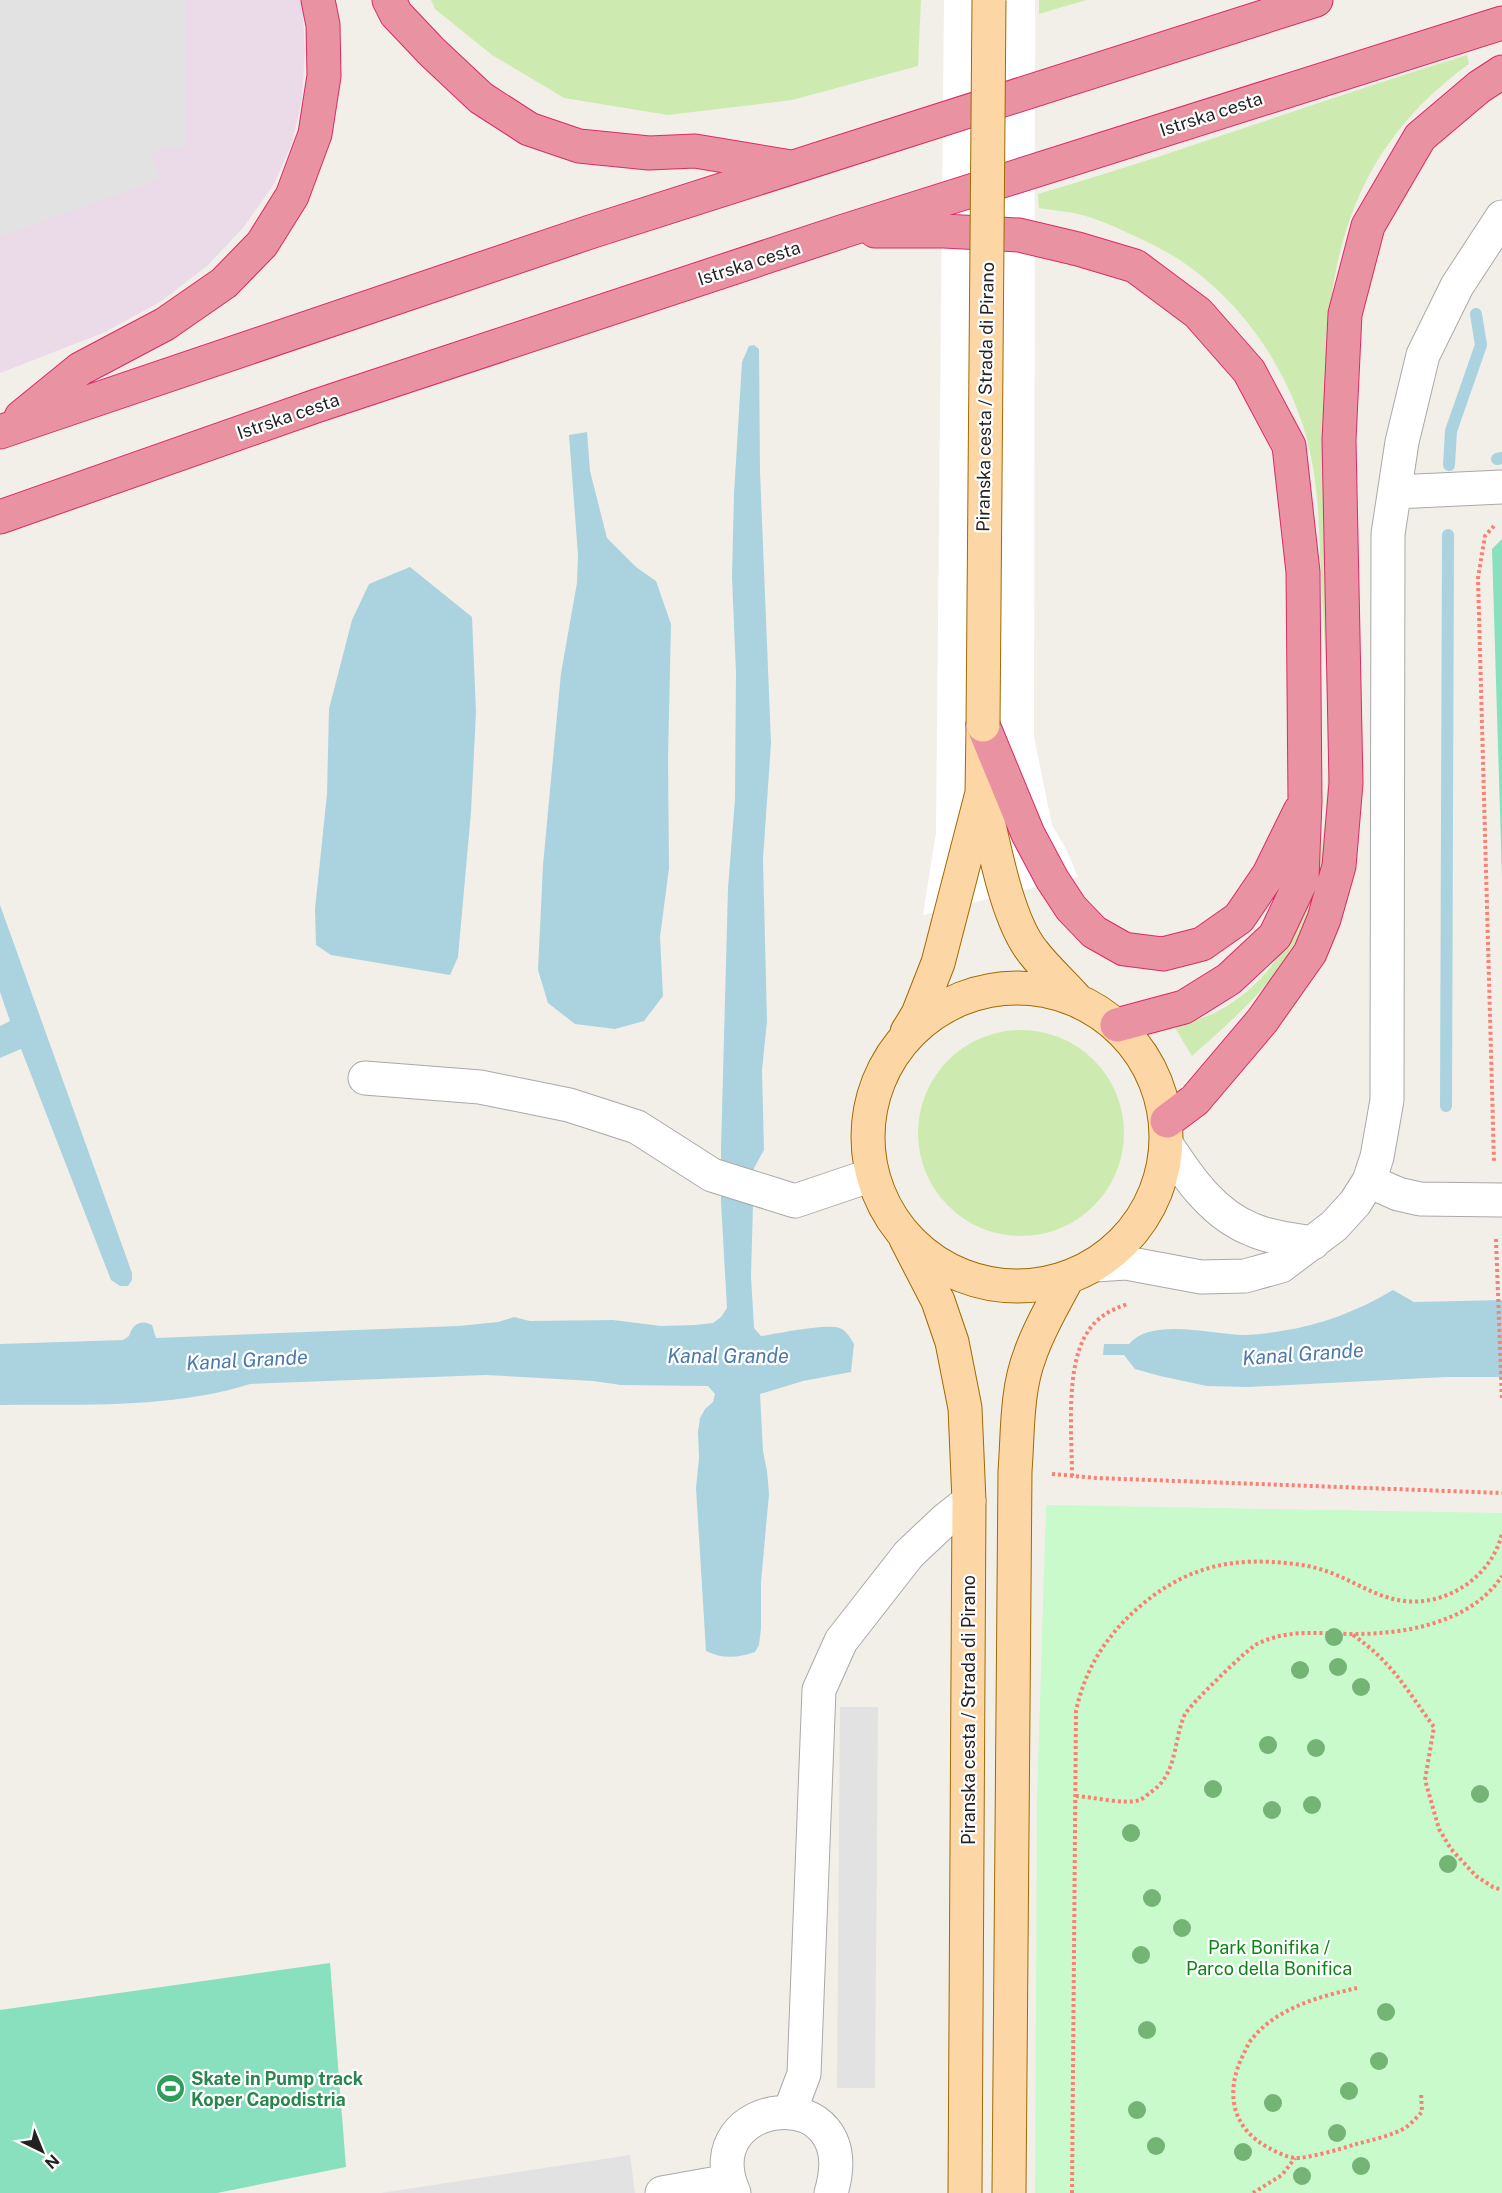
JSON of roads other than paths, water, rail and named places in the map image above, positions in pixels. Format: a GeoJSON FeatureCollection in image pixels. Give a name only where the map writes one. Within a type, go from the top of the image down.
{"type":"FeatureCollection","features":[{"type":"Feature","properties":{"kind":"highway"},"geometry":{"type":"LineString","coordinates":[[1,432],[80,369],[165,324],[224,283],[262,244],[292,196],[315,134],[324,76],[323,25],[318,0]]}},
{"type":"Feature","properties":{"kind":"highway"},"geometry":{"type":"LineString","coordinates":[[389,0],[396,14],[432,52],[482,98],[529,129],[579,146],[649,153],[694,150],[796,167]]}},
{"type":"Feature","properties":{"kind":"highway"},"geometry":{"type":"LineString","coordinates":[[1,432],[590,232],[1316,0]]}},
{"type":"Feature","properties":{"kind":"highway","name":"Istrska cesta"},"geometry":{"type":"LineString","coordinates":[[0,517],[316,406],[844,231],[1502,22]]}},
{"type":"Feature","properties":{"kind":"highway"},"geometry":{"type":"LineString","coordinates":[[1167,1133],[1262,1021],[1311,953],[1324,920],[1339,866],[1346,783],[1339,440],[1345,315],[1368,226],[1420,136],[1479,87],[1502,72]]}},
{"type":"Feature","properties":{"kind":"highway"},"geometry":{"type":"LineString","coordinates":[[844,231],[944,231],[1018,235],[1078,249],[1135,266],[1198,313],[1249,371],[1289,446],[1303,572],[1305,801],[1302,879],[1275,936],[1229,979],[1184,1007],[1117,1025]]}},
{"type":"Feature","properties":{"kind":"highway"},"geometry":{"type":"LineString","coordinates":[[982,725],[1014,804],[1052,879],[1071,908],[1094,932],[1124,949],[1163,954],[1202,944],[1239,918],[1269,874],[1305,801]]}},
{"type":"Feature","properties":{"kind":"main road","name":"Piranska cesta / Strada di Pirano"},"geometry":{"type":"LineString","coordinates":[[901,1043],[918,1014],[938,963],[982,793],[989,0]]}},
{"type":"Feature","properties":{"kind":"main road","name":"Piranska cesta / Strada di Pirano"},"geometry":{"type":"LineString","coordinates":[[982,793],[1015,920],[1031,951],[1077,1000]]}},
{"type":"Feature","properties":{"kind":"main road"},"geometry":{"type":"LineString","coordinates":[[1022,987],[1077,1000],[1098,1011],[1117,1025],[1136,1045],[1150,1068],[1161,1093],[1167,1133],[1157,1193],[1137,1227],[1118,1248],[1081,1272],[1040,1286],[1008,1287],[975,1281],[944,1268],[906,1239],[881,1200],[872,1175],[868,1148],[868,1120],[880,1077],[901,1043],[924,1020],[954,1002],[987,990],[1022,987]]}},
{"type":"Feature","properties":{"kind":"main road","name":"Piranska cesta / Strada di Pirano"},"geometry":{"type":"LineString","coordinates":[[906,1239],[938,1301],[952,1342],[965,1408],[969,1501],[965,2193]]}},
{"type":"Feature","properties":{"kind":"main road"},"geometry":{"type":"LineString","coordinates":[[1009,2193],[1015,1471],[1021,1395],[1029,1357],[1044,1321],[1081,1272]]}},
{"type":"Feature","properties":{"kind":"street"},"geometry":{"type":"LineString","coordinates":[[1081,1272],[1126,1263],[1201,1277],[1245,1276],[1281,1266],[1334,1226],[1355,1203],[1369,1181],[1377,1157],[1387,1100],[1388,534],[1402,442],[1423,355],[1458,286],[1502,217]]}},
{"type":"Feature","properties":{"kind":"street"},"geometry":{"type":"LineString","coordinates":[[1395,492],[1502,487]]}},
{"type":"Feature","properties":{"kind":"street"},"geometry":{"type":"LineString","coordinates":[[365,1078],[480,1087],[569,1105],[637,1127],[712,1175],[795,1201],[872,1175]]}},
{"type":"Feature","properties":{"kind":"street"},"geometry":{"type":"LineString","coordinates":[[1167,1133],[1193,1184],[1225,1214],[1252,1230],[1313,1243]]}},
{"type":"Feature","properties":{"kind":"street"},"geometry":{"type":"LineString","coordinates":[[1369,1181],[1398,1194],[1420,1199],[1498,1208]]}},
{"type":"Feature","properties":{"kind":"street"},"geometry":{"type":"LineString","coordinates":[[790,2111],[804,2074],[819,1690],[842,1641],[909,1554],[969,1501]]}},
{"type":"Feature","properties":{"kind":"street"},"geometry":{"type":"LineString","coordinates":[[662,2193],[731,2187],[727,2163],[731,2145],[741,2130],[755,2119],[771,2112],[790,2111],[810,2119],[826,2132],[836,2152],[837,2173],[831,2193]]}},
{"type":"Feature","properties":{"kind":"water","name":"Kanal Grande"},"geometry":{"type":"Polygon","coordinates":[[[754,345],[759,349],[760,471],[771,743],[763,859],[767,1021],[762,1070],[764,1150],[754,1168],[751,1276],[754,1328],[761,1336],[836,1327],[844,1330],[854,1344],[851,1372],[803,1381],[760,1394],[763,1451],[769,1494],[761,1582],[761,1628],[759,1645],[755,1652],[730,1657],[706,1651],[696,1488],[700,1418],[713,1402],[715,1394],[708,1386],[621,1385],[593,1381],[486,1375],[250,1384],[189,1398],[126,1404],[0,1405],[0,1344],[123,1340],[129,1336],[135,1326],[144,1322],[152,1325],[156,1338],[459,1326],[498,1322],[514,1317],[530,1321],[613,1320],[661,1326],[713,1323],[721,1317],[727,1308],[721,1202],[721,1149],[728,888],[735,799],[736,673],[732,577],[734,494],[742,362],[749,346],[754,345]]]}},
{"type":"Feature","properties":{"kind":"water"},"geometry":{"type":"Polygon","coordinates":[[[587,432],[590,471],[607,538],[636,567],[656,581],[671,624],[668,758],[669,868],[660,937],[663,996],[644,1021],[615,1029],[575,1024],[548,1003],[538,970],[543,865],[561,673],[577,583],[578,555],[569,435],[587,432]]]}},
{"type":"Feature","properties":{"kind":"water"},"geometry":{"type":"Polygon","coordinates":[[[410,567],[472,617],[476,712],[471,812],[458,957],[450,975],[331,955],[316,945],[315,909],[327,794],[329,709],[352,620],[369,584],[410,567]]]}},
{"type":"Feature","properties":{"kind":"water"},"geometry":{"type":"Polygon","coordinates":[[[0,905],[132,1273],[132,1280],[128,1286],[120,1286],[111,1280],[21,1049],[0,1058],[0,1026],[10,1021],[0,992],[0,905]]]}},
{"type":"Feature","properties":{"kind":"water","name":"Kanal Grande"},"geometry":{"type":"Polygon","coordinates":[[[1393,1290],[1414,1302],[1502,1300],[1502,1377],[1446,1377],[1248,1387],[1207,1386],[1135,1369],[1124,1355],[1103,1355],[1104,1344],[1129,1344],[1139,1336],[1152,1331],[1183,1329],[1244,1335],[1310,1325],[1339,1316],[1393,1290]]]}},
{"type":"Feature","properties":{"kind":"waterway"},"geometry":{"type":"LineString","coordinates":[[1449,465],[1451,431],[1481,345],[1476,314]]}},
{"type":"Feature","properties":{"kind":"waterway"},"geometry":{"type":"LineString","coordinates":[[1497,459],[1502,458]]}},
{"type":"Feature","properties":{"kind":"waterway"},"geometry":{"type":"LineString","coordinates":[[1446,1106],[1448,535]]}},
{"type":"Feature","properties":{"kind":"place","name":"Skate in Pump track Koper Capodistria"},"geometry":{"type":"Point","coordinates":[170,2088]}},
{"type":"Feature","properties":{"kind":"park label","name":"Park Bonifika / Parco della Bonifica"},"geometry":{"type":"Point","coordinates":[1269,1957]}}]}
